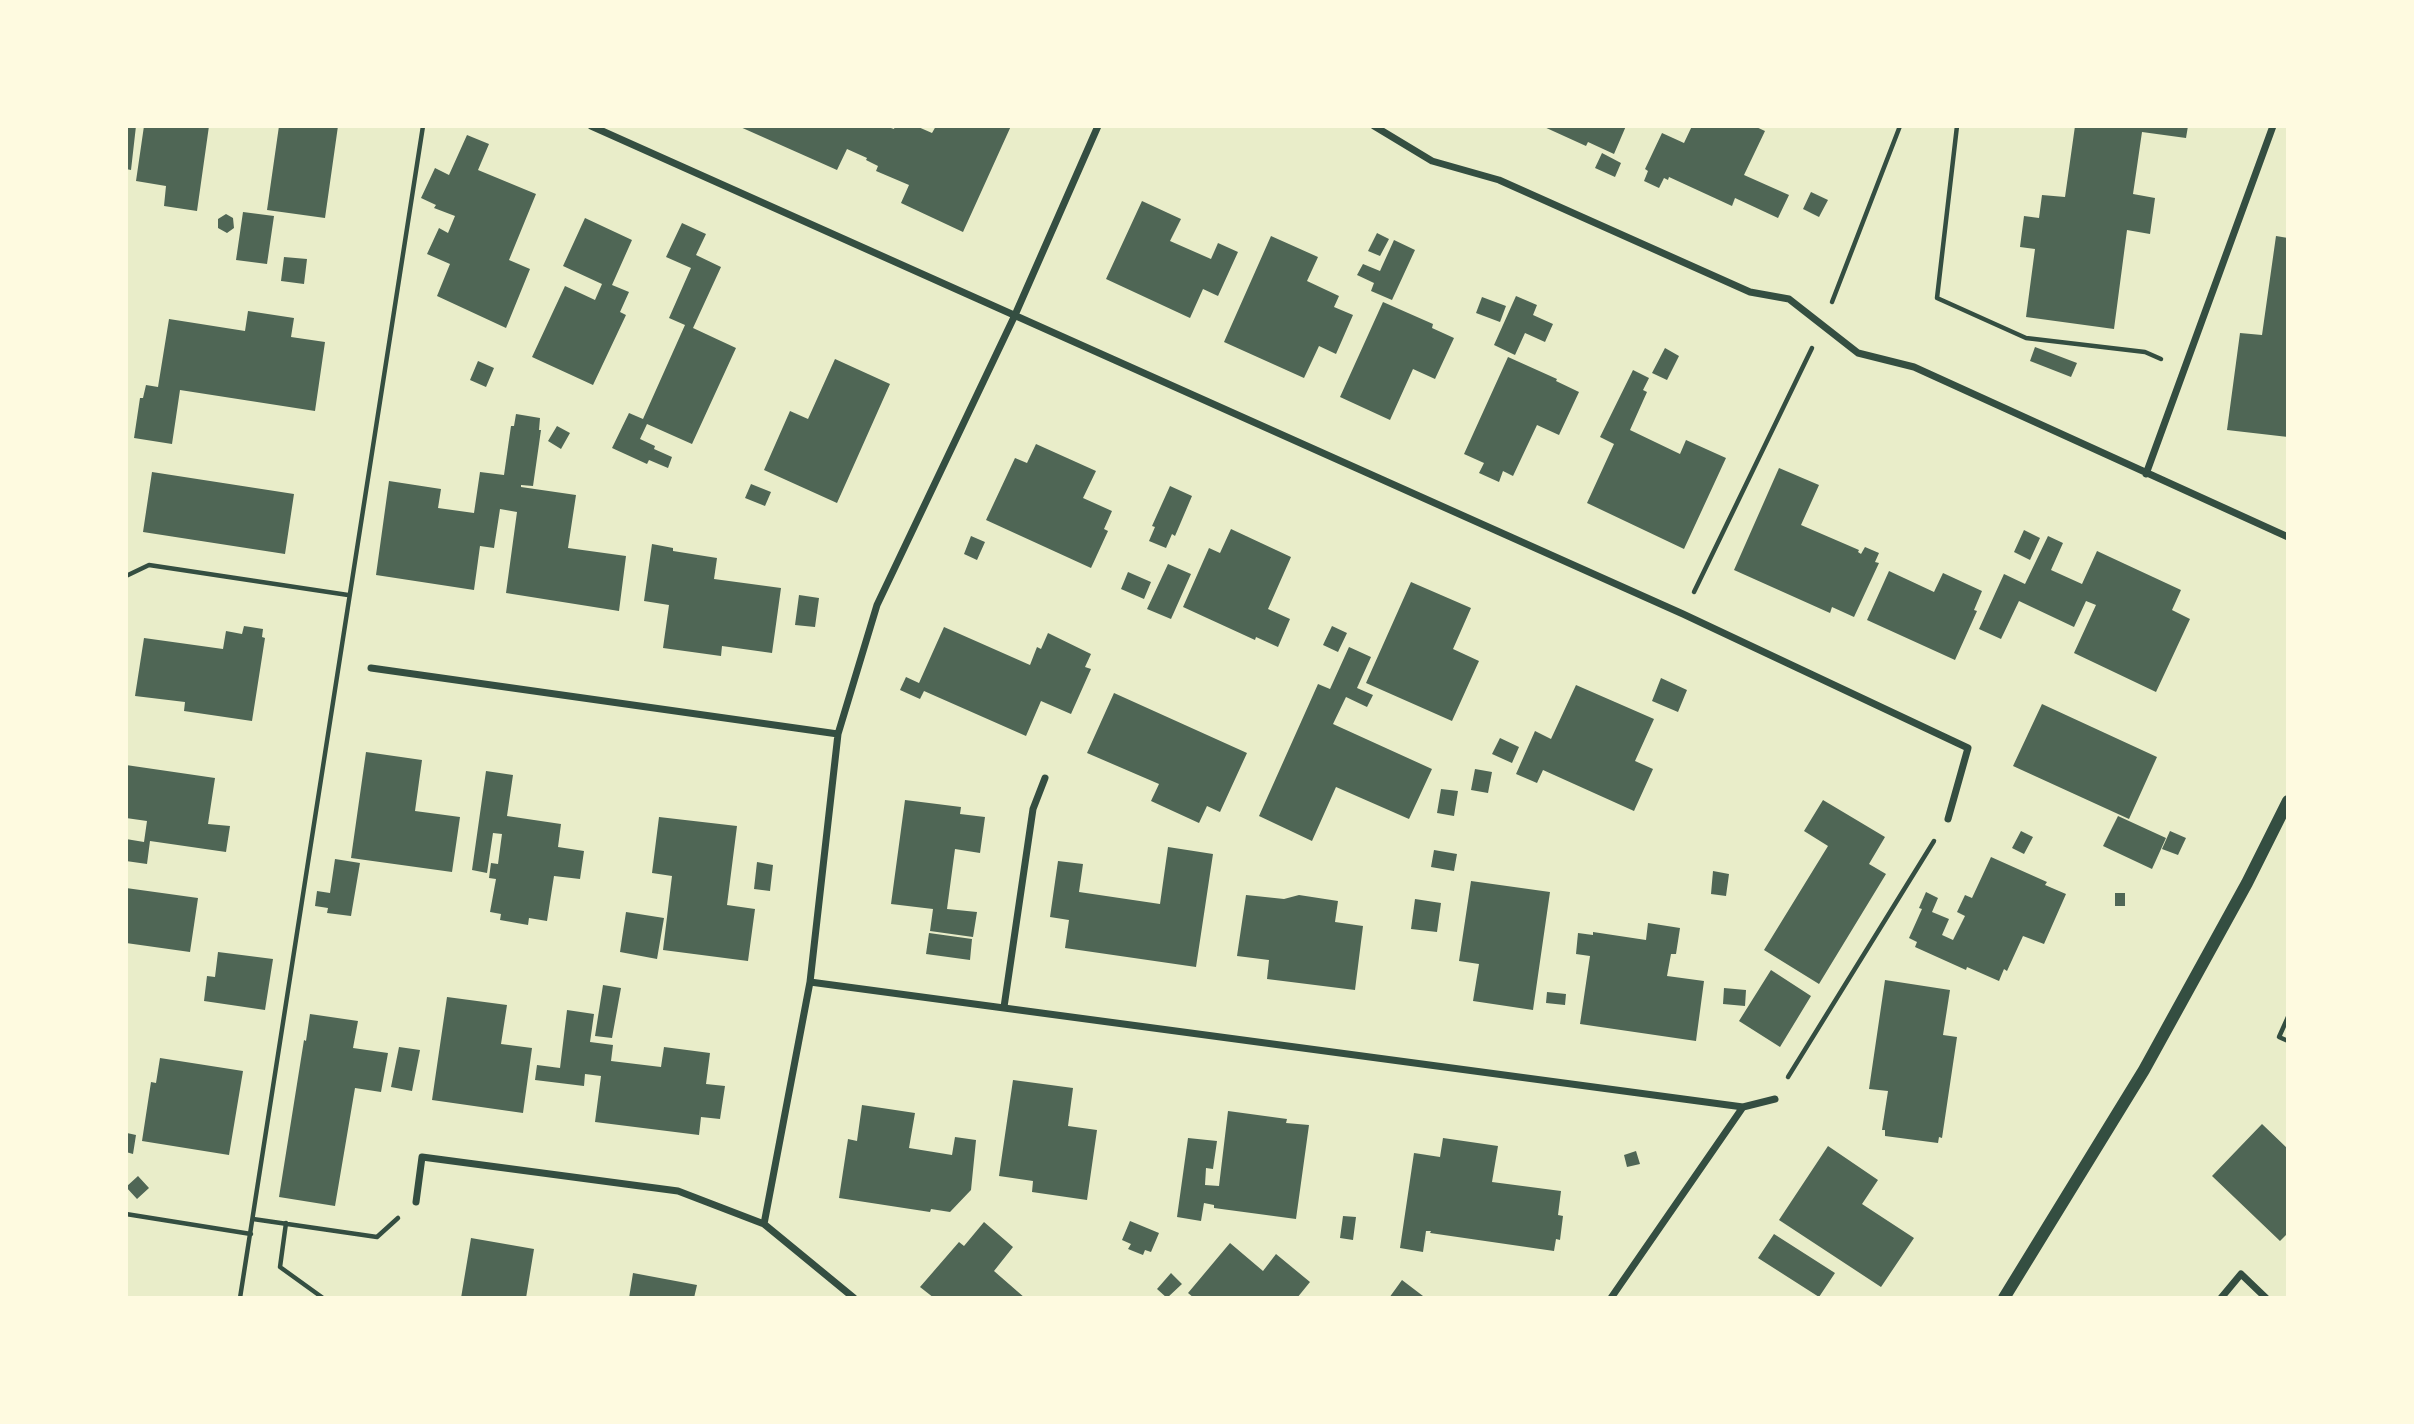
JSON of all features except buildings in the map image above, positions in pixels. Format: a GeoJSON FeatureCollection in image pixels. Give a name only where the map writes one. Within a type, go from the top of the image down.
{"type":"FeatureCollection","features":[{"type":"Feature","properties":{"kind":"street"},"geometry":{"type":"LineString","coordinates":[[591,126],[1683,614],[1968,748],[1948,819]]}},
{"type":"Feature","properties":{"kind":"street"},"geometry":{"type":"LineString","coordinates":[[764,1224],[810,982],[838,734],[877,605],[1015,315],[1098,126]]}},
{"type":"Feature","properties":{"kind":"street"},"geometry":{"type":"LineString","coordinates":[[1374,126],[1432,161],[1499,180],[1749,292],[1789,299],[1858,353],[1914,367],[2288,537]]}},
{"type":"Feature","properties":{"kind":"street"},"geometry":{"type":"LineString","coordinates":[[2146,474],[2273,126]]}},
{"type":"Feature","properties":{"kind":"street"},"geometry":{"type":"LineString","coordinates":[[371,668],[838,734]]}},
{"type":"Feature","properties":{"kind":"street"},"geometry":{"type":"LineString","coordinates":[[1004,1007],[1033,808],[1045,778]]}},
{"type":"Feature","properties":{"kind":"street"},"geometry":{"type":"LineString","coordinates":[[2004,1298],[2144,1070],[2247,883],[2288,801]]}},
{"type":"Feature","properties":{"kind":"street"},"geometry":{"type":"LineString","coordinates":[[810,982],[1743,1107],[1775,1099]]}},
{"type":"Feature","properties":{"kind":"street"},"geometry":{"type":"LineString","coordinates":[[1611,1298],[1743,1107]]}},
{"type":"Feature","properties":{"kind":"street"},"geometry":{"type":"LineString","coordinates":[[416,1202],[422,1157],[678,1191],[764,1224],[854,1298]]}},
{"type":"Feature","properties":{"kind":"street"},"geometry":{"type":"LineString","coordinates":[[2221,1298],[2241,1274],[2266,1298]]}},
{"type":"Feature","properties":{"kind":"path"},"geometry":{"type":"LineString","coordinates":[[240,1298],[423,126]]}},
{"type":"Feature","properties":{"kind":"path"},"geometry":{"type":"LineString","coordinates":[[1683,614],[1823,325],[1900,126]]}},
{"type":"Feature","properties":{"kind":"path"},"geometry":{"type":"LineString","coordinates":[[1956,126],[1937,298],[2026,338],[2145,352],[2185,369]]}},
{"type":"Feature","properties":{"kind":"path"},"geometry":{"type":"LineString","coordinates":[[126,576],[149,565],[348,595]]}},
{"type":"Feature","properties":{"kind":"path"},"geometry":{"type":"LineString","coordinates":[[1775,1099],[1948,819]]}},
{"type":"Feature","properties":{"kind":"path"},"geometry":{"type":"LineString","coordinates":[[2288,1017],[2279,1037],[2288,1041]]}},
{"type":"Feature","properties":{"kind":"path"},"geometry":{"type":"LineString","coordinates":[[253,1219],[377,1237],[416,1202]]}},
{"type":"Feature","properties":{"kind":"path"},"geometry":{"type":"LineString","coordinates":[[126,1214],[251,1234]]}},
{"type":"Feature","properties":{"kind":"path"},"geometry":{"type":"LineString","coordinates":[[286,1223],[280,1267],[323,1298]]}}]}
